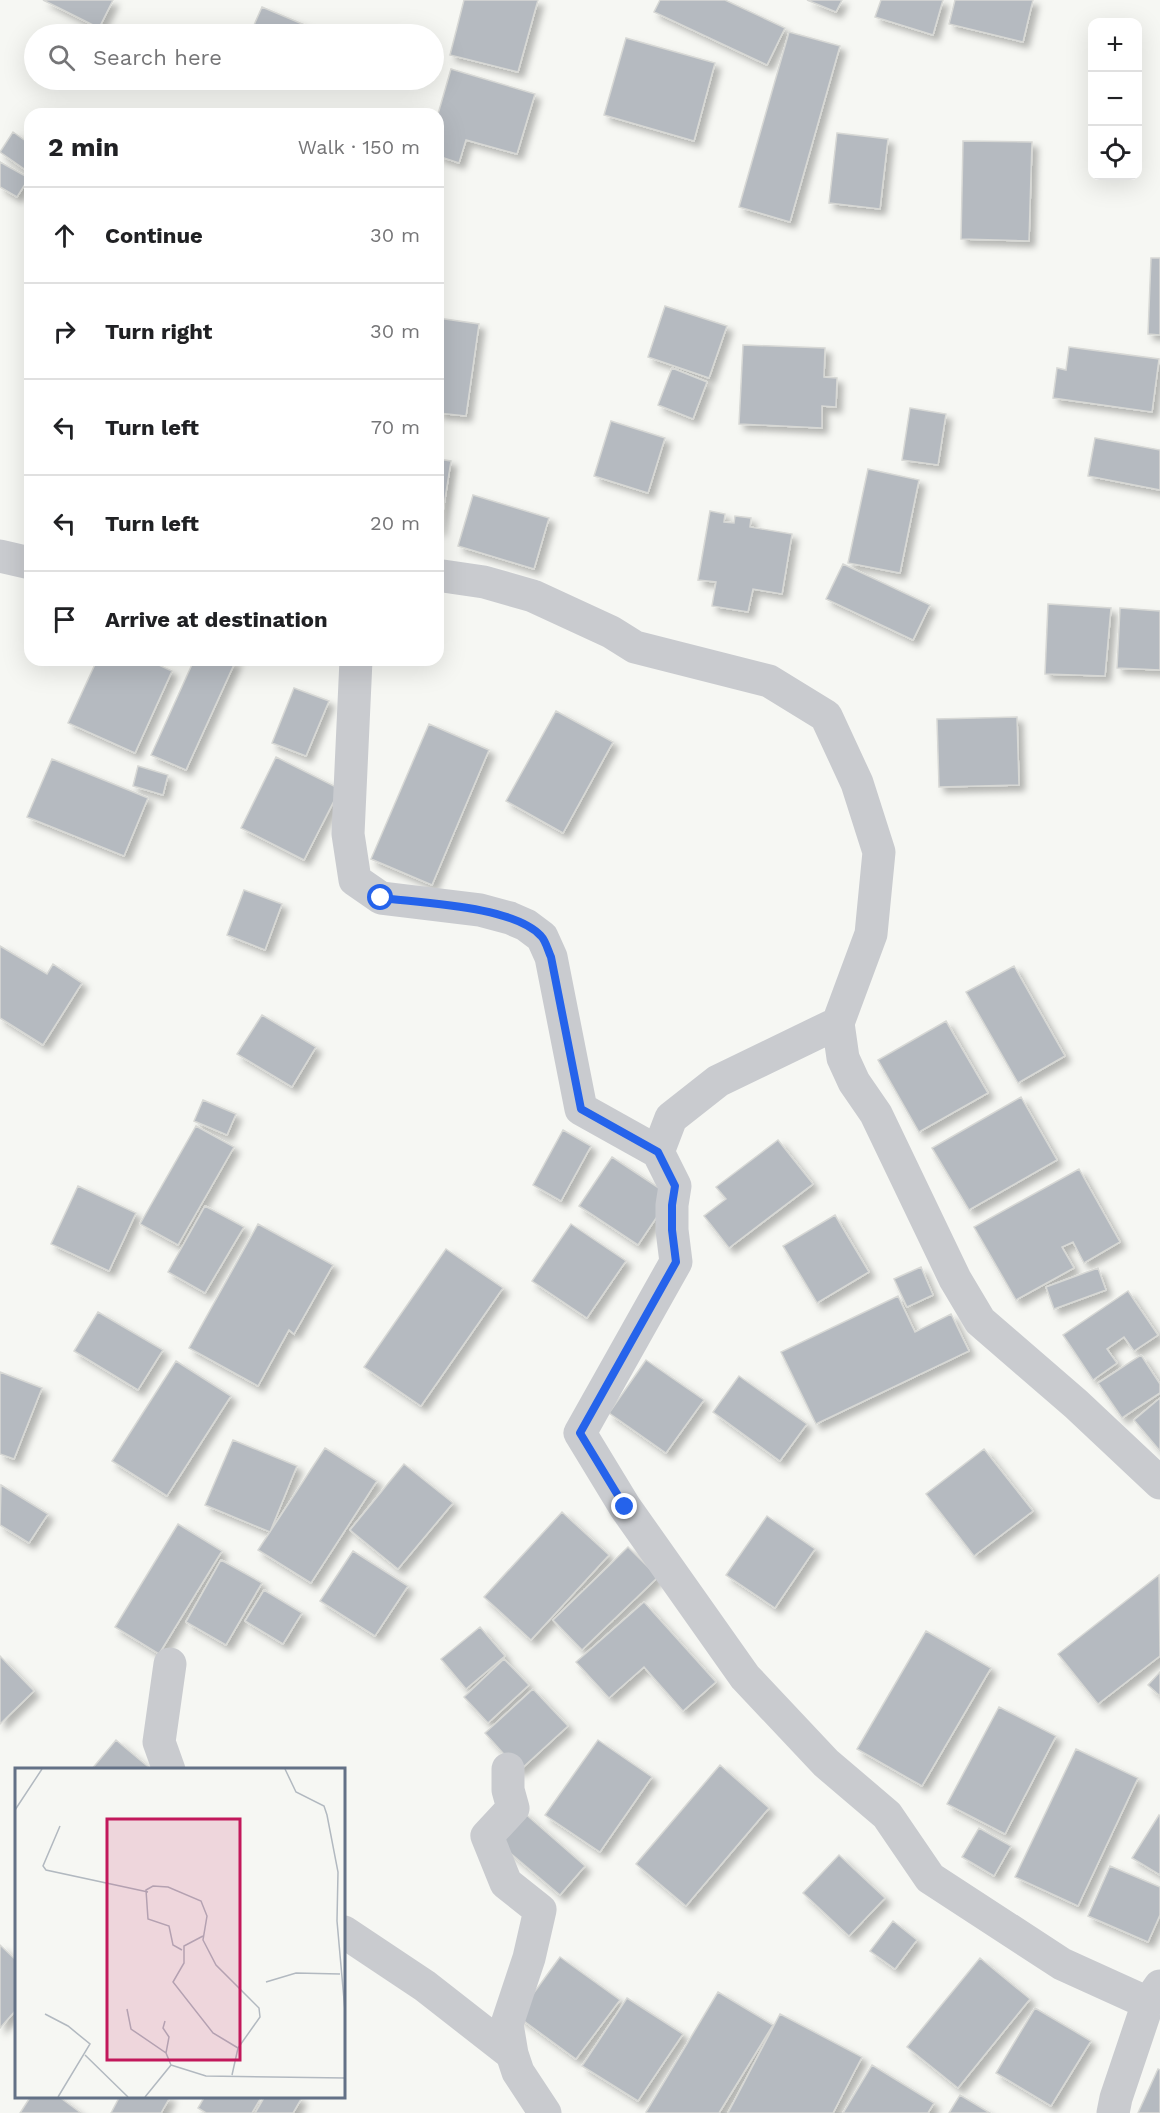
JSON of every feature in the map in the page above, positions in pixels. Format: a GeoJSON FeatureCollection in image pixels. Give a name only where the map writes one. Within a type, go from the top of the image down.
{"type":"FeatureCollection","features":[{"type":"Feature","properties":{"kind":"street"},"geometry":{"type":"LineString","coordinates":[[0,556],[24,562]]}},
{"type":"Feature","properties":{"kind":"street"},"geometry":{"type":"LineString","coordinates":[[444,576],[484,582],[533,596],[610,632],[635,647],[770,681],[826,716],[857,783],[879,852],[871,934],[838,1023],[843,1058],[854,1082],[876,1114],[955,1279],[980,1321],[1076,1404],[1160,1483]]}},
{"type":"Feature","properties":{"kind":"street"},"geometry":{"type":"LineString","coordinates":[[356,666],[348,834],[355,880],[381,898],[480,910],[510,918],[526,925],[542,937],[551,957],[581,1109],[658,1152],[675,1186],[672,1230],[676,1262],[580,1433],[625,1507],[745,1677],[826,1763],[887,1815],[930,1878],[1062,1964],[1154,1994],[1116,2098],[1113,2113]]}},
{"type":"Feature","properties":{"kind":"street"},"geometry":{"type":"LineString","coordinates":[[658,1152],[670,1118],[718,1081],[838,1023]]}},
{"type":"Feature","properties":{"kind":"street"},"geometry":{"type":"LineString","coordinates":[[168,1768],[159,1742],[170,1664]]}},
{"type":"Feature","properties":{"kind":"street"},"geometry":{"type":"LineString","coordinates":[[508,1769],[508,1790],[513,1808],[488,1836],[506,1883],[540,1910],[529,1958],[507,2024],[512,2054],[518,2072],[545,2113]]}},
{"type":"Feature","properties":{"kind":"street"},"geometry":{"type":"LineString","coordinates":[[345,1933],[425,1986],[512,2054]]}},
{"type":"Feature","properties":{"kind":"building"},"geometry":{"type":"Polygon","coordinates":[[[43,0],[113,0],[101,24],[91,24],[43,0]]]}},
{"type":"Feature","properties":{"kind":"building"},"geometry":{"type":"Polygon","coordinates":[[[464,0],[538,0],[518,72],[450,55],[464,0]]]}},
{"type":"Feature","properties":{"kind":"building"},"geometry":{"type":"Polygon","coordinates":[[[660,0],[725,0],[785,28],[767,65],[654,12],[660,0]]]}},
{"type":"Feature","properties":{"kind":"building"},"geometry":{"type":"Polygon","coordinates":[[[807,0],[842,0],[836,12],[807,0]]]}},
{"type":"Feature","properties":{"kind":"building"},"geometry":{"type":"Polygon","coordinates":[[[881,0],[943,0],[933,35],[875,17],[881,0]]]}},
{"type":"Feature","properties":{"kind":"building"},"geometry":{"type":"Polygon","coordinates":[[[955,0],[1033,0],[1023,42],[949,24],[955,0]]]}},
{"type":"Feature","properties":{"kind":"building"},"geometry":{"type":"Polygon","coordinates":[[[262,7],[302,24],[254,24],[262,7]]]}},
{"type":"Feature","properties":{"kind":"building"},"geometry":{"type":"Polygon","coordinates":[[[789,32],[840,46],[790,222],[739,207],[789,32]]]}},
{"type":"Feature","properties":{"kind":"building"},"geometry":{"type":"Polygon","coordinates":[[[626,38],[715,63],[694,141],[604,115],[626,38]]]}},
{"type":"Feature","properties":{"kind":"building"},"geometry":{"type":"Polygon","coordinates":[[[451,69],[535,94],[517,154],[466,140],[459,163],[444,158],[444,108],[440,108],[451,69]]]}},
{"type":"Feature","properties":{"kind":"building"},"geometry":{"type":"Polygon","coordinates":[[[13,132],[24,140],[24,169],[0,152],[13,132]]]}},
{"type":"Feature","properties":{"kind":"building"},"geometry":{"type":"Polygon","coordinates":[[[837,133],[888,139],[880,209],[829,203],[837,133]]]}},
{"type":"Feature","properties":{"kind":"building"},"geometry":{"type":"Polygon","coordinates":[[[963,141],[1032,142],[1029,241],[961,239],[963,141]]]}},
{"type":"Feature","properties":{"kind":"building"},"geometry":{"type":"Polygon","coordinates":[[[0,162],[24,175],[24,186],[17,197],[0,187],[0,162]]]}},
{"type":"Feature","properties":{"kind":"building"},"geometry":{"type":"Polygon","coordinates":[[[1151,258],[1160,258],[1160,335],[1148,334],[1151,258]]]}},
{"type":"Feature","properties":{"kind":"building"},"geometry":{"type":"Polygon","coordinates":[[[665,306],[727,326],[709,378],[648,357],[665,306]]]}},
{"type":"Feature","properties":{"kind":"building"},"geometry":{"type":"Polygon","coordinates":[[[444,319],[479,324],[466,416],[444,414],[444,319]]]}},
{"type":"Feature","properties":{"kind":"building"},"geometry":{"type":"Polygon","coordinates":[[[743,345],[825,348],[824,377],[837,378],[836,407],[822,406],[822,428],[739,424],[743,345]]]}},
{"type":"Feature","properties":{"kind":"building"},"geometry":{"type":"Polygon","coordinates":[[[1069,347],[1159,359],[1152,412],[1053,398],[1057,368],[1066,370],[1069,347]]]}},
{"type":"Feature","properties":{"kind":"building"},"geometry":{"type":"Polygon","coordinates":[[[672,368],[707,382],[693,419],[658,405],[672,368]]]}},
{"type":"Feature","properties":{"kind":"building"},"geometry":{"type":"Polygon","coordinates":[[[910,408],[946,414],[938,465],[902,460],[910,408]]]}},
{"type":"Feature","properties":{"kind":"building"},"geometry":{"type":"Polygon","coordinates":[[[611,421],[665,438],[648,493],[594,476],[611,421]]]}},
{"type":"Feature","properties":{"kind":"building"},"geometry":{"type":"Polygon","coordinates":[[[1095,438],[1160,450],[1160,490],[1088,476],[1095,438]]]}},
{"type":"Feature","properties":{"kind":"building"},"geometry":{"type":"Polygon","coordinates":[[[444,460],[451,461],[444,505],[444,460]]]}},
{"type":"Feature","properties":{"kind":"building"},"geometry":{"type":"Polygon","coordinates":[[[868,469],[919,480],[900,573],[848,563],[868,469]]]}},
{"type":"Feature","properties":{"kind":"building"},"geometry":{"type":"Polygon","coordinates":[[[473,495],[549,518],[534,569],[458,546],[473,495]]]}},
{"type":"Feature","properties":{"kind":"building"},"geometry":{"type":"Polygon","coordinates":[[[710,511],[725,514],[724,522],[734,523],[735,516],[751,518],[750,527],[792,534],[782,594],[753,589],[748,612],[712,606],[716,582],[698,580],[710,511]]]}},
{"type":"Feature","properties":{"kind":"building"},"geometry":{"type":"Polygon","coordinates":[[[843,564],[930,605],[913,640],[826,599],[843,564]]]}},
{"type":"Feature","properties":{"kind":"building"},"geometry":{"type":"Polygon","coordinates":[[[1048,604],[1111,608],[1105,676],[1045,674],[1048,604]]]}},
{"type":"Feature","properties":{"kind":"building"},"geometry":{"type":"Polygon","coordinates":[[[1120,608],[1160,611],[1160,670],[1117,668],[1120,608]]]}},
{"type":"Feature","properties":{"kind":"building"},"geometry":{"type":"Polygon","coordinates":[[[94,666],[161,666],[172,671],[135,753],[68,723],[94,666]]]}},
{"type":"Feature","properties":{"kind":"building"},"geometry":{"type":"Polygon","coordinates":[[[191,666],[233,666],[186,770],[151,755],[191,666]]]}},
{"type":"Feature","properties":{"kind":"building"},"geometry":{"type":"Polygon","coordinates":[[[294,688],[329,701],[306,756],[272,743],[294,688]]]}},
{"type":"Feature","properties":{"kind":"building"},"geometry":{"type":"Polygon","coordinates":[[[556,711],[613,742],[563,833],[506,801],[556,711]]]}},
{"type":"Feature","properties":{"kind":"building"},"geometry":{"type":"Polygon","coordinates":[[[1017,717],[1019,785],[939,787],[937,719],[1017,717]]]}},
{"type":"Feature","properties":{"kind":"building"},"geometry":{"type":"Polygon","coordinates":[[[429,724],[489,750],[432,885],[371,859],[429,724]]]}},
{"type":"Feature","properties":{"kind":"building"},"geometry":{"type":"Polygon","coordinates":[[[276,757],[340,789],[304,860],[241,828],[276,757]]]}},
{"type":"Feature","properties":{"kind":"building"},"geometry":{"type":"Polygon","coordinates":[[[52,759],[148,798],[124,856],[27,817],[52,759]]]}},
{"type":"Feature","properties":{"kind":"building"},"geometry":{"type":"Polygon","coordinates":[[[138,766],[168,775],[163,795],[133,786],[138,766]]]}},
{"type":"Feature","properties":{"kind":"building"},"geometry":{"type":"Polygon","coordinates":[[[244,890],[282,904],[265,950],[227,935],[244,890]]]}},
{"type":"Feature","properties":{"kind":"building"},"geometry":{"type":"Polygon","coordinates":[[[0,946],[47,974],[53,964],[82,983],[43,1045],[0,1018],[0,946]]]}},
{"type":"Feature","properties":{"kind":"building"},"geometry":{"type":"Polygon","coordinates":[[[1014,966],[1065,1056],[1018,1083],[966,992],[1014,966]]]}},
{"type":"Feature","properties":{"kind":"building"},"geometry":{"type":"Polygon","coordinates":[[[262,1015],[316,1047],[292,1087],[237,1054],[262,1015]]]}},
{"type":"Feature","properties":{"kind":"building"},"geometry":{"type":"Polygon","coordinates":[[[946,1021],[988,1093],[919,1132],[878,1060],[946,1021]]]}},
{"type":"Feature","properties":{"kind":"building"},"geometry":{"type":"Polygon","coordinates":[[[1021,1097],[1057,1160],[969,1210],[932,1148],[1021,1097]]]}},
{"type":"Feature","properties":{"kind":"building"},"geometry":{"type":"Polygon","coordinates":[[[203,1100],[236,1114],[227,1135],[194,1121],[203,1100]]]}},
{"type":"Feature","properties":{"kind":"building"},"geometry":{"type":"Polygon","coordinates":[[[196,1126],[234,1147],[178,1245],[140,1224],[196,1126]]]}},
{"type":"Feature","properties":{"kind":"building"},"geometry":{"type":"Polygon","coordinates":[[[563,1130],[591,1146],[561,1201],[533,1185],[563,1130]]]}},
{"type":"Feature","properties":{"kind":"building"},"geometry":{"type":"Polygon","coordinates":[[[778,1140],[813,1184],[729,1248],[704,1216],[726,1199],[716,1187],[778,1140]]]}},
{"type":"Feature","properties":{"kind":"building"},"geometry":{"type":"Polygon","coordinates":[[[612,1157],[671,1196],[638,1245],[579,1206],[612,1157]]]}},
{"type":"Feature","properties":{"kind":"building"},"geometry":{"type":"Polygon","coordinates":[[[1079,1169],[1120,1242],[1084,1263],[1073,1242],[1062,1247],[1074,1268],[1016,1300],[974,1227],[1079,1169]]]}},
{"type":"Feature","properties":{"kind":"building"},"geometry":{"type":"Polygon","coordinates":[[[78,1186],[136,1213],[109,1271],[51,1244],[78,1186]]]}},
{"type":"Feature","properties":{"kind":"building"},"geometry":{"type":"Polygon","coordinates":[[[205,1206],[244,1227],[205,1293],[168,1272],[205,1206]]]}},
{"type":"Feature","properties":{"kind":"building"},"geometry":{"type":"Polygon","coordinates":[[[835,1215],[869,1272],[817,1303],[783,1246],[835,1215]]]}},
{"type":"Feature","properties":{"kind":"building"},"geometry":{"type":"Polygon","coordinates":[[[258,1224],[333,1265],[294,1334],[289,1330],[258,1386],[189,1348],[258,1224]]]}},
{"type":"Feature","properties":{"kind":"building"},"geometry":{"type":"Polygon","coordinates":[[[571,1224],[626,1261],[587,1318],[532,1281],[571,1224]]]}},
{"type":"Feature","properties":{"kind":"building"},"geometry":{"type":"Polygon","coordinates":[[[446,1249],[503,1288],[421,1406],[364,1367],[446,1249]]]}},
{"type":"Feature","properties":{"kind":"building"},"geometry":{"type":"Polygon","coordinates":[[[921,1267],[933,1295],[907,1307],[894,1279],[921,1267]]]}},
{"type":"Feature","properties":{"kind":"building"},"geometry":{"type":"Polygon","coordinates":[[[1098,1268],[1106,1290],[1054,1309],[1046,1287],[1098,1268]]]}},
{"type":"Feature","properties":{"kind":"building"},"geometry":{"type":"Polygon","coordinates":[[[1128,1291],[1158,1335],[1134,1351],[1124,1337],[1107,1349],[1117,1363],[1093,1380],[1063,1335],[1128,1291]]]}},
{"type":"Feature","properties":{"kind":"building"},"geometry":{"type":"Polygon","coordinates":[[[898,1296],[915,1332],[951,1314],[969,1351],[816,1424],[781,1352],[898,1296]]]}},
{"type":"Feature","properties":{"kind":"building"},"geometry":{"type":"Polygon","coordinates":[[[98,1312],[163,1350],[138,1390],[74,1351],[98,1312]]]}},
{"type":"Feature","properties":{"kind":"building"},"geometry":{"type":"Polygon","coordinates":[[[1141,1355],[1160,1384],[1160,1393],[1122,1418],[1098,1383],[1141,1355]]]}},
{"type":"Feature","properties":{"kind":"building"},"geometry":{"type":"Polygon","coordinates":[[[646,1360],[704,1400],[666,1453],[609,1413],[646,1360]]]}},
{"type":"Feature","properties":{"kind":"building"},"geometry":{"type":"Polygon","coordinates":[[[176,1361],[231,1396],[167,1496],[112,1461],[176,1361]]]}},
{"type":"Feature","properties":{"kind":"building"},"geometry":{"type":"Polygon","coordinates":[[[0,1372],[42,1388],[14,1459],[0,1454],[0,1372]]]}},
{"type":"Feature","properties":{"kind":"building"},"geometry":{"type":"Polygon","coordinates":[[[739,1376],[807,1424],[780,1461],[713,1412],[739,1376]]]}},
{"type":"Feature","properties":{"kind":"building"},"geometry":{"type":"Polygon","coordinates":[[[1160,1398],[1160,1451],[1134,1420],[1160,1398]]]}},
{"type":"Feature","properties":{"kind":"building"},"geometry":{"type":"Polygon","coordinates":[[[233,1440],[297,1466],[270,1532],[205,1505],[233,1440]]]}},
{"type":"Feature","properties":{"kind":"building"},"geometry":{"type":"Polygon","coordinates":[[[325,1448],[377,1481],[311,1583],[258,1550],[325,1448]]]}},
{"type":"Feature","properties":{"kind":"building"},"geometry":{"type":"Polygon","coordinates":[[[984,1449],[1033,1511],[974,1556],[926,1494],[984,1449]]]}},
{"type":"Feature","properties":{"kind":"building"},"geometry":{"type":"Polygon","coordinates":[[[404,1464],[453,1503],[398,1569],[350,1530],[404,1464]]]}},
{"type":"Feature","properties":{"kind":"building"},"geometry":{"type":"Polygon","coordinates":[[[1,1485],[48,1514],[29,1543],[0,1525],[1,1485]]]}},
{"type":"Feature","properties":{"kind":"building"},"geometry":{"type":"Polygon","coordinates":[[[562,1512],[609,1555],[531,1640],[484,1597],[562,1512]]]}},
{"type":"Feature","properties":{"kind":"building"},"geometry":{"type":"Polygon","coordinates":[[[767,1516],[815,1549],[775,1608],[726,1575],[767,1516]]]}},
{"type":"Feature","properties":{"kind":"building"},"geometry":{"type":"Polygon","coordinates":[[[178,1524],[222,1551],[159,1654],[115,1627],[178,1524]]]}},
{"type":"Feature","properties":{"kind":"building"},"geometry":{"type":"Polygon","coordinates":[[[628,1547],[658,1577],[582,1650],[553,1620],[628,1547]]]}},
{"type":"Feature","properties":{"kind":"building"},"geometry":{"type":"Polygon","coordinates":[[[353,1551],[408,1586],[375,1636],[320,1601],[353,1551]]]}},
{"type":"Feature","properties":{"kind":"building"},"geometry":{"type":"Polygon","coordinates":[[[221,1560],[262,1583],[226,1645],[186,1622],[221,1560]]]}},
{"type":"Feature","properties":{"kind":"building"},"geometry":{"type":"Polygon","coordinates":[[[1159,1575],[1160,1656],[1098,1704],[1058,1654],[1159,1575]]]}},
{"type":"Feature","properties":{"kind":"building"},"geometry":{"type":"Polygon","coordinates":[[[264,1590],[302,1613],[283,1644],[245,1621],[264,1590]]]}},
{"type":"Feature","properties":{"kind":"building"},"geometry":{"type":"Polygon","coordinates":[[[644,1602],[716,1682],[683,1711],[644,1667],[609,1698],[576,1662],[644,1602]]]}},
{"type":"Feature","properties":{"kind":"building"},"geometry":{"type":"Polygon","coordinates":[[[480,1627],[505,1656],[466,1689],[441,1659],[480,1627]]]}},
{"type":"Feature","properties":{"kind":"building"},"geometry":{"type":"Polygon","coordinates":[[[926,1631],[991,1668],[922,1786],[857,1749],[926,1631]]]}},
{"type":"Feature","properties":{"kind":"building"},"geometry":{"type":"Polygon","coordinates":[[[0,1656],[34,1691],[0,1724],[0,1656]]]}},
{"type":"Feature","properties":{"kind":"building"},"geometry":{"type":"Polygon","coordinates":[[[504,1659],[529,1685],[488,1723],[464,1697],[504,1659]]]}},
{"type":"Feature","properties":{"kind":"building"},"geometry":{"type":"Polygon","coordinates":[[[1160,1672],[1160,1696],[1148,1685],[1160,1672]]]}},
{"type":"Feature","properties":{"kind":"building"},"geometry":{"type":"Polygon","coordinates":[[[533,1689],[568,1726],[519,1771],[485,1733],[533,1689]]]}},
{"type":"Feature","properties":{"kind":"building"},"geometry":{"type":"Polygon","coordinates":[[[999,1707],[1056,1736],[1005,1834],[947,1804],[999,1707]]]}},
{"type":"Feature","properties":{"kind":"building"},"geometry":{"type":"Polygon","coordinates":[[[116,1740],[150,1768],[93,1768],[116,1740]]]}},
{"type":"Feature","properties":{"kind":"building"},"geometry":{"type":"Polygon","coordinates":[[[598,1740],[652,1777],[600,1852],[545,1815],[598,1740]]]}},
{"type":"Feature","properties":{"kind":"building"},"geometry":{"type":"Polygon","coordinates":[[[1076,1749],[1138,1778],[1078,1906],[1015,1877],[1076,1749]]]}},
{"type":"Feature","properties":{"kind":"building"},"geometry":{"type":"Polygon","coordinates":[[[720,1765],[769,1808],[686,1906],[636,1864],[720,1765]]]}},
{"type":"Feature","properties":{"kind":"building"},"geometry":{"type":"Polygon","coordinates":[[[522,1811],[585,1866],[560,1895],[496,1841],[522,1811]]]}},
{"type":"Feature","properties":{"kind":"building"},"geometry":{"type":"Polygon","coordinates":[[[1160,1816],[1160,1875],[1132,1858],[1160,1816]]]}},
{"type":"Feature","properties":{"kind":"building"},"geometry":{"type":"Polygon","coordinates":[[[979,1828],[1011,1846],[994,1876],[962,1857],[979,1828]]]}},
{"type":"Feature","properties":{"kind":"building"},"geometry":{"type":"Polygon","coordinates":[[[839,1855],[885,1898],[849,1936],[803,1893],[839,1855]]]}},
{"type":"Feature","properties":{"kind":"building"},"geometry":{"type":"Polygon","coordinates":[[[1110,1866],[1160,1887],[1160,1915],[1148,1942],[1088,1916],[1110,1866]]]}},
{"type":"Feature","properties":{"kind":"building"},"geometry":{"type":"Polygon","coordinates":[[[893,1921],[917,1940],[895,1969],[870,1951],[893,1921]]]}},
{"type":"Feature","properties":{"kind":"building"},"geometry":{"type":"Polygon","coordinates":[[[0,1945],[15,1959],[15,2011],[0,2028],[0,1945]]]}},
{"type":"Feature","properties":{"kind":"building"},"geometry":{"type":"Polygon","coordinates":[[[560,1957],[620,2000],[576,2059],[517,2016],[560,1957]]]}},
{"type":"Feature","properties":{"kind":"building"},"geometry":{"type":"Polygon","coordinates":[[[980,1958],[1030,1999],[958,2088],[907,2047],[980,1958]]]}},
{"type":"Feature","properties":{"kind":"building"},"geometry":{"type":"Polygon","coordinates":[[[718,1992],[773,2025],[719,2113],[646,2112],[718,1992]]]}},
{"type":"Feature","properties":{"kind":"building"},"geometry":{"type":"Polygon","coordinates":[[[627,1998],[683,2034],[638,2101],[582,2066],[627,1998]]]}},
{"type":"Feature","properties":{"kind":"building"},"geometry":{"type":"Polygon","coordinates":[[[1035,2008],[1091,2041],[1051,2106],[996,2073],[1035,2008]]]}},
{"type":"Feature","properties":{"kind":"building"},"geometry":{"type":"Polygon","coordinates":[[[780,2014],[862,2057],[833,2113],[728,2113],[780,2014]]]}},
{"type":"Feature","properties":{"kind":"building"},"geometry":{"type":"Polygon","coordinates":[[[872,2065],[934,2103],[928,2113],[843,2113],[872,2065]]]}},
{"type":"Feature","properties":{"kind":"building"},"geometry":{"type":"Polygon","coordinates":[[[1158,2069],[1160,2070],[1160,2113],[1138,2113],[1158,2069]]]}},
{"type":"Feature","properties":{"kind":"building"},"geometry":{"type":"Polygon","coordinates":[[[960,2095],[990,2113],[949,2113],[960,2095]]]}},
{"type":"Feature","properties":{"kind":"building"},"geometry":{"type":"Polygon","coordinates":[[[30,2098],[61,2098],[81,2113],[20,2113],[30,2098]]]}},
{"type":"Feature","properties":{"kind":"building"},"geometry":{"type":"Polygon","coordinates":[[[119,2098],[169,2098],[161,2113],[111,2113],[119,2098]]]}},
{"type":"Feature","properties":{"kind":"building"},"geometry":{"type":"Polygon","coordinates":[[[204,2098],[261,2098],[252,2113],[206,2113],[198,2108],[204,2098]]]}},
{"type":"Feature","properties":{"kind":"building"},"geometry":{"type":"Polygon","coordinates":[[[264,2098],[301,2099],[293,2113],[255,2113],[264,2098]]]}},
{"type":"Feature","properties":{"kind":"route"},"geometry":{"type":"LineString","coordinates":[[381,898],[480,910],[510,918],[526,925],[542,937],[551,957],[581,1109],[658,1152],[675,1186],[672,1230],[676,1262],[580,1433],[625,1507]]}}]}
